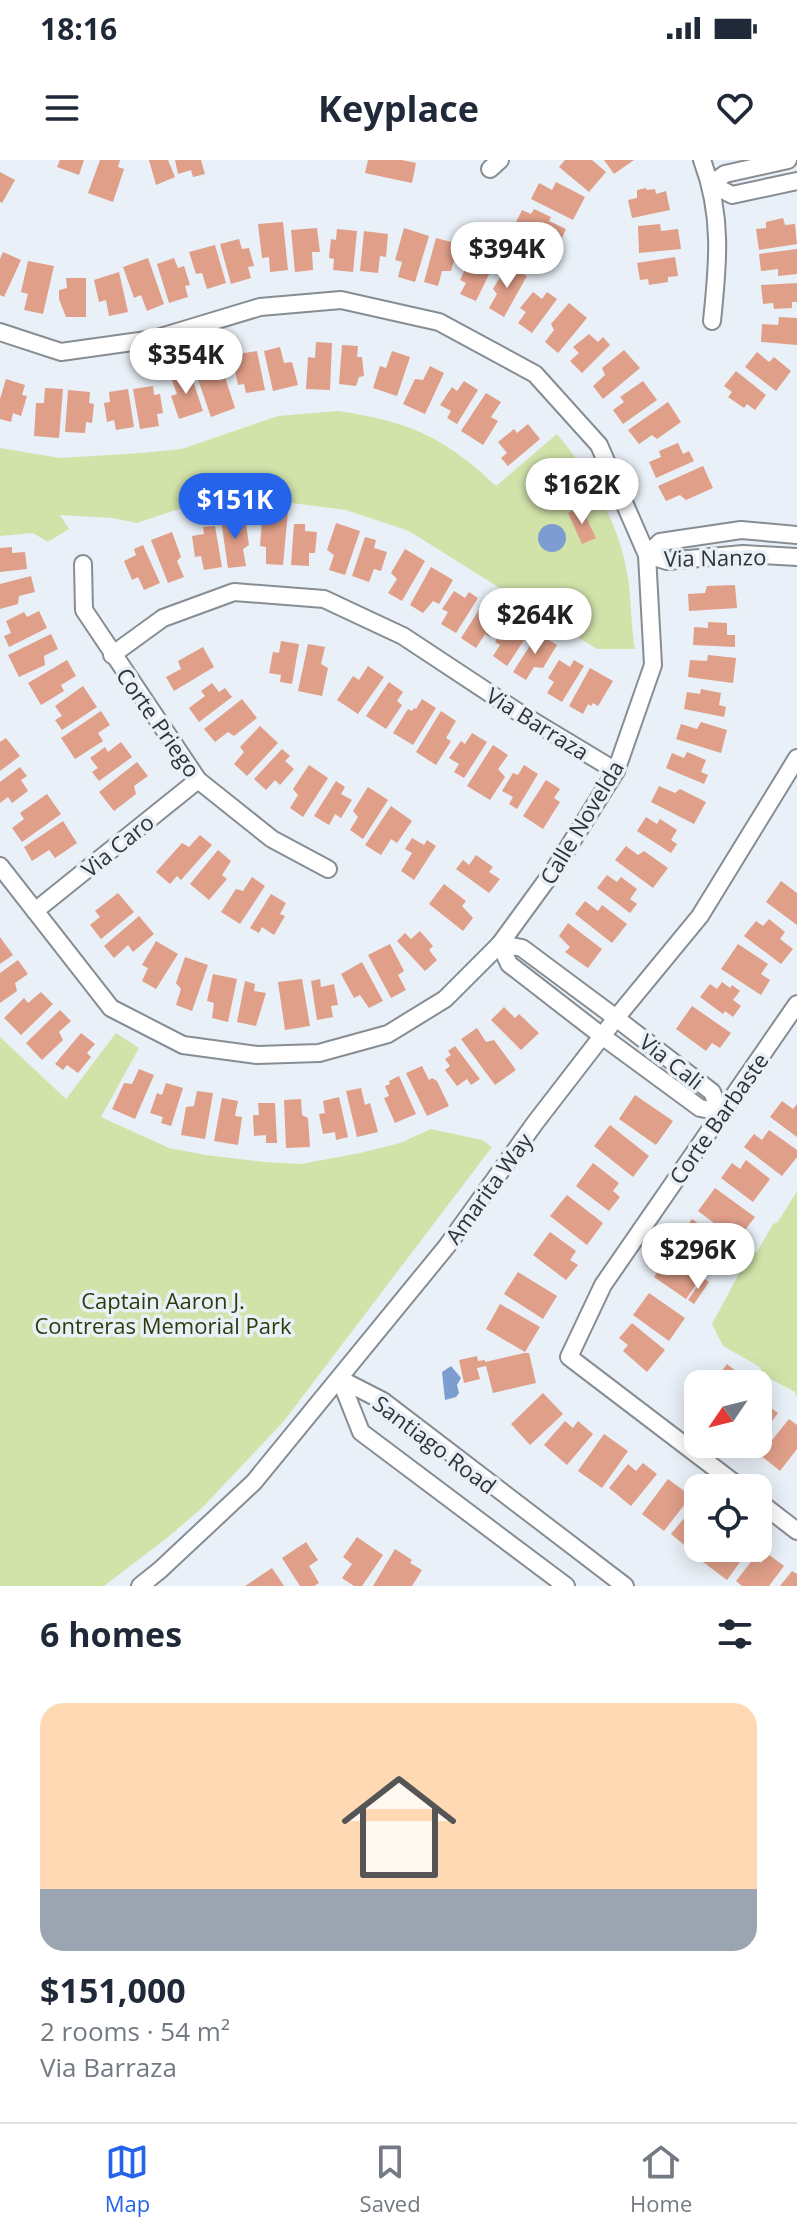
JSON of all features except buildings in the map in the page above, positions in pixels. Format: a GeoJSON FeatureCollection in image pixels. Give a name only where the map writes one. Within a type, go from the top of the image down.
{"type":"FeatureCollection","features":[{"type":"Feature","properties":{"kind":"street"},"geometry":{"type":"LineString","coordinates":[[702,160],[711,184],[719,257],[712,321]]}},
{"type":"Feature","properties":{"kind":"street"},"geometry":{"type":"LineString","coordinates":[[711,184],[725,174],[788,160]]}},
{"type":"Feature","properties":{"kind":"street"},"geometry":{"type":"LineString","coordinates":[[711,184],[732,195],[797,181]]}},
{"type":"Feature","properties":{"kind":"street","name":"Calle Novelda"},"geometry":{"type":"LineString","coordinates":[[0,332],[61,352],[154,339],[260,307],[341,300],[439,322],[535,374],[599,445],[647,555],[653,665],[616,771],[554,870],[500,944],[445,999],[388,1034],[319,1053],[257,1055],[183,1045],[111,1008],[0,866]]}},
{"type":"Feature","properties":{"kind":"street","name":"Via Nanzo"},"geometry":{"type":"LineString","coordinates":[[797,535],[741,530],[660,542],[647,555],[667,561],[743,554],[797,557]]}},
{"type":"Feature","properties":{"kind":"street","name":"Corte Priego"},"geometry":{"type":"LineString","coordinates":[[83,564],[84,610],[198,780],[272,839],[328,869]]}},
{"type":"Feature","properties":{"kind":"street","name":"Via Barraza"},"geometry":{"type":"LineString","coordinates":[[112,655],[163,618],[234,592],[324,599],[403,636],[518,712],[616,771]]}},
{"type":"Feature","properties":{"kind":"street","name":"Amarita Way"},"geometry":{"type":"LineString","coordinates":[[140,1586],[254,1482],[447,1246],[535,1123],[700,916],[797,758]]}},
{"type":"Feature","properties":{"kind":"street","name":"Via Caro"},"geometry":{"type":"LineString","coordinates":[[35,911],[198,780]]}},
{"type":"Feature","properties":{"kind":"street","name":"Via Cali"},"geometry":{"type":"LineString","coordinates":[[500,944],[522,948],[616,1018],[712,1092],[720,1112]]}},
{"type":"Feature","properties":{"kind":"street","name":"Via Cali"},"geometry":{"type":"LineString","coordinates":[[500,944],[509,964],[602,1036],[700,1108],[720,1112]]}},
{"type":"Feature","properties":{"kind":"street","name":"Corte Barbaste"},"geometry":{"type":"LineString","coordinates":[[723,1474],[569,1357],[603,1285],[797,1004]]}},
{"type":"Feature","properties":{"kind":"street","name":"Santiago Road"},"geometry":{"type":"LineString","coordinates":[[340,1379],[361,1432],[566,1586]]}},
{"type":"Feature","properties":{"kind":"street","name":"Santiago Road"},"geometry":{"type":"LineString","coordinates":[[340,1379],[383,1401],[625,1586]]}},
{"type":"Feature","properties":{"kind":"street"},"geometry":{"type":"LineString","coordinates":[[772,1512],[797,1531]]}},
{"type":"Feature","properties":{"kind":"green space"},"geometry":{"type":"Polygon","coordinates":[[[338,411],[386,420],[424,434],[459,455],[496,486],[557,434],[590,480],[616,531],[628,577],[635,649],[597,649],[409,531],[346,510],[268,500],[238,500],[176,510],[137,523],[60,515],[69,529],[48,542],[33,533],[0,536],[0,448],[60,458],[182,449],[278,416],[338,411]]]}},
{"type":"Feature","properties":{"kind":"green space","name":"Captain Aaron J. Contreras Memorial Park"},"geometry":{"type":"Polygon","coordinates":[[[116,1033],[139,1048],[101,1117],[169,1148],[206,1155],[301,1164],[400,1143],[431,1129],[482,1140],[492,1147],[284,1421],[203,1507],[104,1586],[0,1586],[0,1037],[66,1099],[116,1033]]]}},
{"type":"Feature","properties":{"kind":"green space"},"geometry":{"type":"Polygon","coordinates":[[[797,1191],[797,1398],[795,1392],[772,1380],[772,1370],[761,1370],[723,1346],[712,1324],[750,1253],[757,1252],[773,1224],[778,1222],[797,1191]]]}},
{"type":"Feature","properties":{"kind":"water"},"geometry":{"type":"Polygon","coordinates":[[[552,524],[562,528],[566,538],[562,548],[552,552],[542,548],[538,538],[542,528],[552,524]]]}},
{"type":"Feature","properties":{"kind":"water"},"geometry":{"type":"Polygon","coordinates":[[[451,1366],[461,1378],[457,1385],[459,1393],[445,1400],[442,1372],[451,1366]]]}}]}
